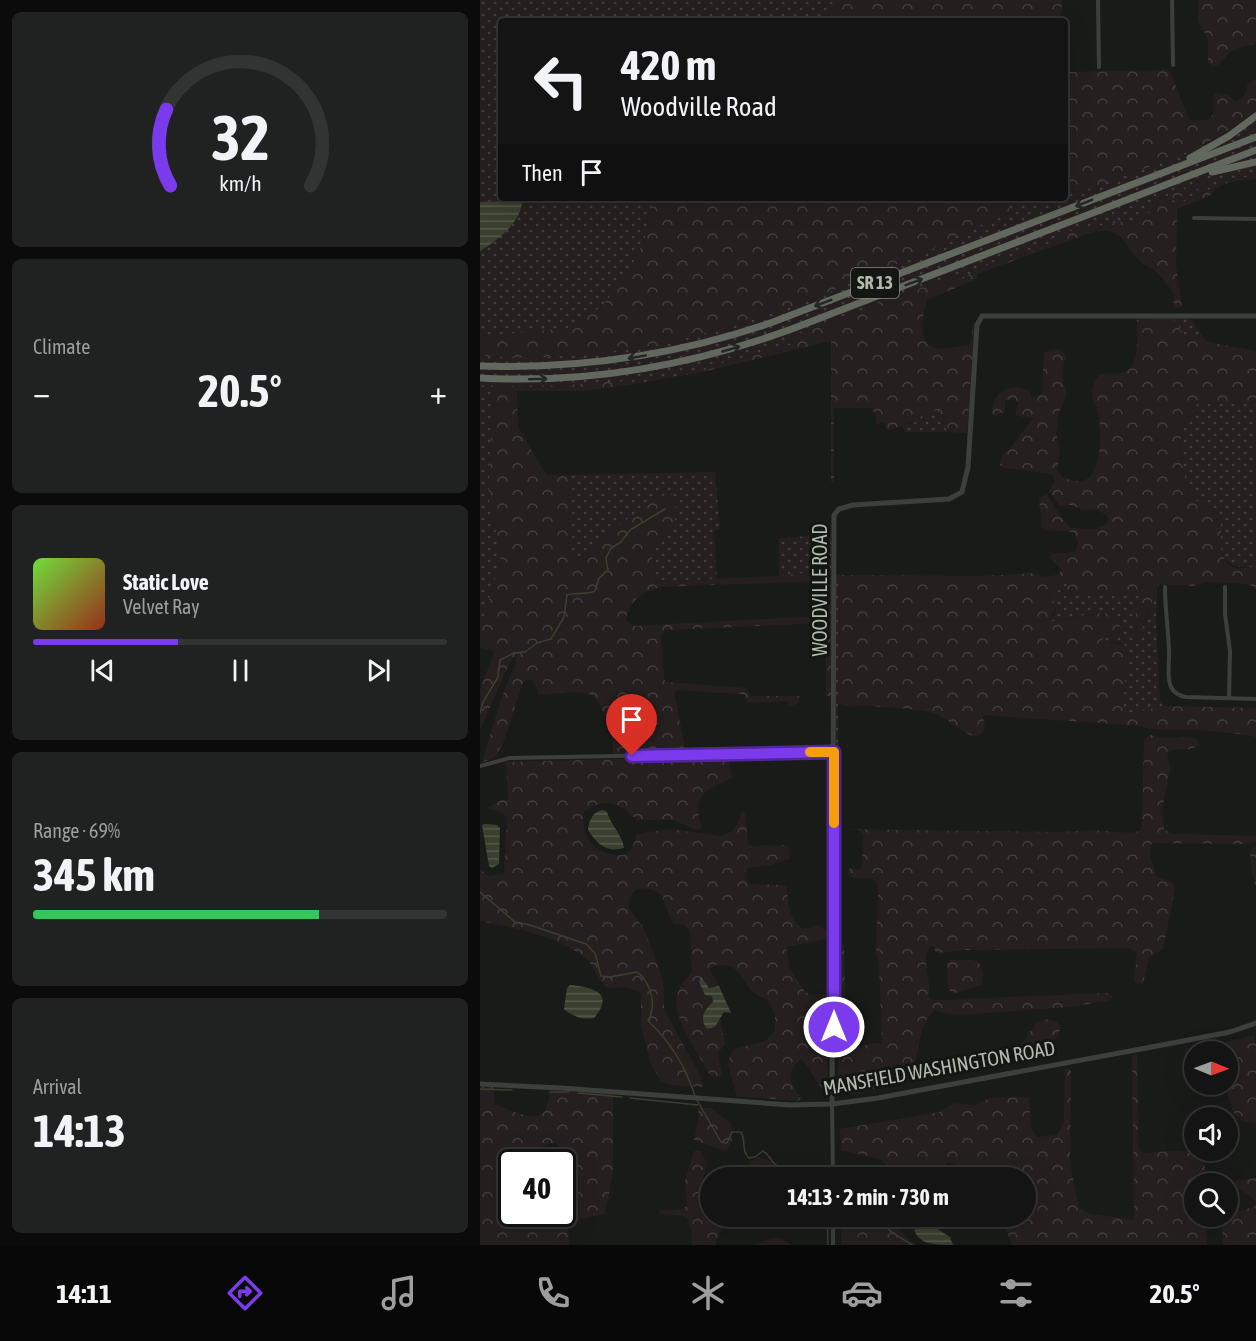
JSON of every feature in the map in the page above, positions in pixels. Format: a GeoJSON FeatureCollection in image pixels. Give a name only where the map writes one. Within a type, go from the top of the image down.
{"type":"FeatureCollection","features":[{"type":"Feature","properties":{"kind":"highway"},"geometry":{"type":"LineString","coordinates":[[1105,195],[1126,183],[1197,154],[1229,136],[1256,116]]}},
{"type":"Feature","properties":{"kind":"highway","name":"SR 13"},"geometry":{"type":"LineString","coordinates":[[480,366],[532,367],[595,363],[673,351],[716,341],[773,322],[1256,136]]}},
{"type":"Feature","properties":{"kind":"highway","name":"SR 13"},"geometry":{"type":"LineString","coordinates":[[480,378],[530,379],[598,375],[638,370],[711,355],[780,334],[1256,150]]}},
{"type":"Feature","properties":{"kind":"highway"},"geometry":{"type":"LineString","coordinates":[[1164,186],[1227,167],[1256,162]]}},
{"type":"Feature","properties":{"kind":"street"},"geometry":{"type":"LineString","coordinates":[[1098,0],[1099,67]]}},
{"type":"Feature","properties":{"kind":"street"},"geometry":{"type":"LineString","coordinates":[[1172,0],[1173,65]]}},
{"type":"Feature","properties":{"kind":"street"},"geometry":{"type":"LineString","coordinates":[[1194,218],[1256,219]]}},
{"type":"Feature","properties":{"kind":"street","name":"WOODVILLE ROAD"},"geometry":{"type":"LineString","coordinates":[[834,752],[834,515],[839,509],[854,505],[949,499],[962,492],[967,473],[974,358],[977,325],[980,318],[994,315],[1256,316]]}},
{"type":"Feature","properties":{"kind":"street"},"geometry":{"type":"LineString","coordinates":[[1165,587],[1169,676],[1173,689],[1186,697],[1256,699]]}},
{"type":"Feature","properties":{"kind":"street"},"geometry":{"type":"LineString","coordinates":[[1225,587],[1224,609],[1230,651],[1229,698]]}},
{"type":"Feature","properties":{"kind":"street"},"geometry":{"type":"LineString","coordinates":[[480,766],[510,758],[834,752],[833,1167]]}},
{"type":"Feature","properties":{"kind":"street","name":"MANSFIELD WASHINGTON ROAD"},"geometry":{"type":"LineString","coordinates":[[480,1084],[790,1105],[832,1104],[878,1098],[1157,1046],[1230,1032],[1256,1023]]}},
{"type":"Feature","properties":{"kind":"street"},"geometry":{"type":"LineString","coordinates":[[833,1227],[833,1245]]}},
{"type":"Feature","properties":{"kind":"green space"},"geometry":{"type":"Polygon","coordinates":[[[480,0],[851,0],[837,18],[498,18],[498,201],[652,201],[651,217],[638,255],[627,274],[615,292],[585,319],[565,329],[480,336],[480,0]]]}},
{"type":"Feature","properties":{"kind":"green space"},"geometry":{"type":"Polygon","coordinates":[[[838,0],[1062,0],[1061,18],[821,18],[830,12],[838,0]]]}},
{"type":"Feature","properties":{"kind":"green space"},"geometry":{"type":"Polygon","coordinates":[[[1198,0],[1256,0],[1256,44],[1232,51],[1213,67],[1208,62],[1208,39],[1198,21],[1198,0]]]}},
{"type":"Feature","properties":{"kind":"green space"},"geometry":{"type":"Polygon","coordinates":[[[1168,70],[1189,119],[1194,121],[1210,119],[1216,93],[1228,95],[1238,101],[1244,96],[1248,84],[1256,79],[1256,111],[1218,137],[1197,148],[1084,191],[1077,191],[1068,184],[1068,72],[1168,70]]]}},
{"type":"Feature","properties":{"kind":"green space"},"geometry":{"type":"Polygon","coordinates":[[[1256,111],[1256,177],[1234,178],[1176,205],[1168,205],[1169,202],[1205,185],[1206,182],[1202,182],[1160,199],[1150,212],[1136,222],[1109,221],[1095,227],[1065,233],[1063,238],[1053,245],[984,265],[974,273],[960,278],[952,276],[801,333],[793,337],[793,343],[790,345],[707,367],[707,371],[628,385],[597,383],[533,387],[480,385],[480,356],[537,358],[640,348],[742,323],[815,298],[935,248],[964,232],[1010,213],[997,201],[1068,201],[1068,184],[1207,144],[1237,126],[1256,111]]]}},
{"type":"Feature","properties":{"kind":"green space"},"geometry":{"type":"Polygon","coordinates":[[[1256,177],[1256,179],[1224,184],[1213,191],[1210,196],[1177,209],[1176,265],[1182,307],[1175,308],[1173,300],[1175,295],[1160,275],[1141,262],[1119,235],[1106,231],[1096,231],[977,274],[977,279],[927,300],[923,331],[925,340],[934,348],[969,345],[975,323],[967,433],[947,432],[939,410],[927,412],[918,421],[887,431],[884,422],[876,424],[876,415],[871,408],[834,408],[834,482],[831,482],[831,341],[707,371],[705,369],[790,345],[793,343],[792,337],[800,333],[952,276],[960,278],[974,273],[984,265],[1053,245],[1065,233],[1078,228],[1088,228],[1092,225],[1100,227],[1109,220],[1136,222],[1150,212],[1160,199],[1202,182],[1206,182],[1205,185],[1169,202],[1168,205],[1176,205],[1234,178],[1256,177]]]}},
{"type":"Feature","properties":{"kind":"green space"},"geometry":{"type":"Polygon","coordinates":[[[652,201],[997,201],[1008,202],[1010,213],[964,232],[935,248],[815,298],[742,323],[687,338],[640,348],[537,358],[480,356],[480,336],[567,328],[602,307],[629,270],[646,238],[652,201]]]}},
{"type":"Feature","properties":{"kind":"green space"},"geometry":{"type":"Polygon","coordinates":[[[1137,318],[1188,318],[1192,320],[1203,337],[1187,336],[1177,323],[1144,319],[1137,324],[1137,318]]]}},
{"type":"Feature","properties":{"kind":"green space"},"geometry":{"type":"Polygon","coordinates":[[[1144,319],[1173,320],[1184,334],[1190,337],[1203,337],[1208,342],[1256,351],[1256,402],[1197,404],[1185,422],[1181,436],[1181,454],[1184,473],[1193,497],[1213,509],[1218,515],[1224,559],[1229,565],[1237,568],[1256,567],[1256,590],[1250,585],[1239,583],[1206,582],[1194,586],[1160,584],[1141,634],[1137,636],[1135,633],[1136,607],[1143,590],[1140,589],[1131,594],[1065,594],[1063,587],[1077,583],[1065,580],[1053,599],[1056,611],[1049,621],[1105,613],[1121,620],[1119,632],[1104,637],[1102,640],[1103,643],[1124,644],[1128,650],[1123,705],[1127,712],[1163,706],[1256,708],[1256,737],[1211,731],[1162,730],[1140,726],[984,715],[983,733],[976,737],[931,712],[850,706],[838,703],[838,575],[979,576],[1035,573],[1044,577],[1059,575],[1061,569],[1050,558],[1051,554],[1075,552],[1078,543],[1074,532],[1048,530],[1042,527],[1039,499],[1046,494],[1071,528],[1093,529],[1107,523],[1109,518],[1098,509],[1083,510],[1071,505],[1060,506],[1049,491],[1055,481],[1051,474],[1006,468],[1000,465],[1001,457],[1033,419],[1015,415],[1018,403],[1013,399],[1005,400],[1005,412],[995,416],[992,413],[993,405],[999,394],[1009,388],[1023,388],[1030,391],[1032,398],[1042,393],[1044,353],[1052,349],[1061,350],[1066,357],[1062,375],[1067,393],[1059,413],[1056,433],[1060,451],[1057,470],[1063,478],[1082,481],[1094,470],[1100,449],[1099,416],[1092,395],[1094,383],[1100,374],[1124,372],[1133,364],[1137,343],[1137,324],[1144,319]]]}},
{"type":"Feature","properties":{"kind":"green space"},"geometry":{"type":"Polygon","coordinates":[[[624,381],[627,381],[628,385],[582,391],[517,391],[518,427],[545,473],[570,475],[572,480],[572,554],[575,557],[582,556],[635,513],[670,493],[675,500],[675,519],[670,531],[652,548],[652,582],[779,576],[831,570],[831,696],[826,696],[826,626],[824,623],[665,630],[661,636],[666,682],[747,688],[750,696],[801,696],[800,700],[790,706],[786,701],[746,703],[745,697],[741,694],[676,690],[674,692],[684,743],[683,751],[613,754],[612,720],[605,714],[595,698],[577,692],[539,695],[534,681],[528,679],[523,682],[504,741],[496,756],[482,763],[501,699],[516,662],[515,657],[510,662],[480,730],[480,689],[495,651],[480,648],[480,631],[501,557],[489,499],[494,396],[490,391],[480,390],[480,385],[533,387],[624,381]],[[819,581],[660,587],[638,598],[631,606],[626,619],[632,626],[823,616],[826,614],[824,585],[819,581]]]}},
{"type":"Feature","properties":{"kind":"green space"},"geometry":{"type":"Polygon","coordinates":[[[480,390],[490,391],[494,396],[489,499],[501,557],[480,631],[480,390]]]}},
{"type":"Feature","properties":{"kind":"green space"},"geometry":{"type":"Polygon","coordinates":[[[1256,402],[1256,567],[1244,567],[1233,565],[1224,559],[1220,547],[1220,519],[1213,509],[1196,500],[1189,490],[1181,454],[1181,436],[1185,422],[1197,404],[1256,402]]]}},
{"type":"Feature","properties":{"kind":"green space"},"geometry":{"type":"Polygon","coordinates":[[[939,410],[947,432],[905,432],[901,425],[913,423],[927,411],[939,410]]]}},
{"type":"Feature","properties":{"kind":"green space"},"geometry":{"type":"Polygon","coordinates":[[[715,472],[720,529],[714,530],[717,579],[652,582],[652,548],[654,543],[671,531],[635,513],[582,556],[576,557],[572,554],[572,480],[570,475],[715,472]]]}},
{"type":"Feature","properties":{"kind":"green space"},"geometry":{"type":"Polygon","coordinates":[[[831,533],[831,570],[779,576],[779,539],[831,533]]]}},
{"type":"Feature","properties":{"kind":"green space"},"geometry":{"type":"Polygon","coordinates":[[[836,575],[838,575],[838,829],[836,829],[836,575]]]}},
{"type":"Feature","properties":{"kind":"green space"},"geometry":{"type":"Polygon","coordinates":[[[1065,580],[1077,583],[1064,592],[1066,594],[1131,594],[1143,590],[1135,632],[1146,623],[1157,588],[1156,624],[1160,700],[1163,706],[1132,713],[1126,712],[1123,705],[1128,650],[1119,642],[1103,643],[1102,640],[1120,628],[1121,620],[1114,615],[1096,613],[1049,621],[1055,615],[1056,609],[1052,599],[1065,580]]]}},
{"type":"Feature","properties":{"kind":"green space"},"geometry":{"type":"Polygon","coordinates":[[[1152,735],[1164,738],[1188,737],[1199,741],[1199,745],[1195,748],[1167,753],[1170,769],[1162,810],[1164,829],[1177,834],[1256,836],[1256,842],[1246,844],[1152,843],[1150,856],[1156,876],[1170,881],[1175,889],[1163,949],[1149,958],[1143,983],[1137,984],[1134,981],[1137,953],[1130,948],[964,950],[938,953],[935,947],[931,946],[926,957],[926,964],[929,983],[928,996],[931,1000],[1107,993],[1111,994],[1112,998],[1108,1001],[1069,1007],[958,1015],[935,1011],[925,1023],[922,1032],[914,1078],[902,1079],[856,1094],[840,1093],[838,1089],[839,938],[844,946],[847,1046],[850,1050],[873,1043],[882,1044],[879,964],[876,952],[877,883],[872,878],[849,876],[850,869],[862,867],[863,835],[859,830],[838,829],[1062,832],[1093,830],[1131,833],[1139,831],[1142,826],[1144,741],[1152,735]]]}},
{"type":"Feature","properties":{"kind":"green space"},"geometry":{"type":"Polygon","coordinates":[[[728,756],[732,777],[705,792],[701,797],[698,809],[701,828],[697,830],[673,820],[637,820],[624,809],[606,803],[584,811],[584,827],[594,846],[608,854],[622,855],[630,850],[637,834],[670,829],[725,835],[735,828],[741,813],[745,812],[748,844],[752,846],[783,845],[791,849],[789,852],[791,858],[772,865],[747,868],[746,878],[749,884],[787,887],[790,910],[797,924],[802,928],[812,928],[817,925],[825,929],[827,933],[825,939],[786,947],[790,969],[805,992],[812,995],[829,994],[827,1093],[801,1059],[792,1069],[790,1078],[801,1098],[798,1101],[737,1096],[728,1065],[730,1055],[735,1049],[765,1041],[775,1031],[775,1014],[767,999],[751,990],[739,972],[725,965],[714,965],[710,970],[719,986],[709,988],[704,983],[705,995],[712,996],[713,1002],[706,1008],[715,1027],[720,1018],[725,1044],[718,1053],[722,1075],[717,1078],[710,1075],[678,1015],[679,989],[692,972],[690,930],[683,924],[674,924],[662,895],[643,888],[634,891],[629,899],[629,908],[644,929],[659,968],[664,988],[664,1009],[702,1079],[703,1087],[672,1085],[661,1081],[651,1064],[641,1026],[641,993],[627,987],[608,988],[586,959],[563,944],[536,934],[480,921],[480,869],[488,876],[504,874],[507,817],[501,812],[487,808],[498,801],[508,799],[506,762],[728,756]]]}},
{"type":"Feature","properties":{"kind":"green space"},"geometry":{"type":"Polygon","coordinates":[[[1256,846],[1256,887],[1250,855],[1251,850],[1256,846]]]}},
{"type":"Feature","properties":{"kind":"green space"},"geometry":{"type":"Polygon","coordinates":[[[951,960],[979,962],[983,973],[981,985],[953,994],[948,988],[947,964],[951,960]]]}},
{"type":"Feature","properties":{"kind":"green space"},"geometry":{"type":"Polygon","coordinates":[[[1047,1019],[1057,1022],[1061,1028],[1046,1055],[1008,1063],[1036,1023],[1047,1019]]]}},
{"type":"Feature","properties":{"kind":"green space"},"geometry":{"type":"Polygon","coordinates":[[[1254,1035],[1256,1123],[1243,1121],[1238,1117],[1238,1107],[1232,1107],[1228,1095],[1238,1095],[1238,1041],[1232,1041],[1254,1035]]]}},
{"type":"Feature","properties":{"kind":"green space"},"geometry":{"type":"Polygon","coordinates":[[[1137,1054],[1139,1150],[1143,1153],[1184,1152],[1184,1161],[1202,1161],[1206,1173],[1184,1173],[1184,1227],[1206,1227],[1207,1245],[1012,1245],[1004,1227],[1036,1227],[1036,1167],[955,1167],[954,1164],[948,1162],[945,1167],[888,1167],[880,1159],[841,1150],[840,1129],[940,1112],[955,1103],[975,1106],[989,1098],[1029,1097],[1031,1129],[1038,1137],[1057,1135],[1064,1123],[1065,1069],[1071,1069],[1070,1163],[1079,1208],[1091,1214],[1134,1220],[1132,1056],[1137,1054]]]}},
{"type":"Feature","properties":{"kind":"green space"},"geometry":{"type":"Polygon","coordinates":[[[480,1087],[494,1087],[494,1105],[532,1116],[538,1116],[545,1111],[550,1090],[613,1094],[613,1173],[605,1214],[576,1219],[576,1149],[561,1149],[557,1144],[551,1143],[535,1149],[498,1149],[498,1227],[568,1227],[569,1245],[480,1245],[480,1087]]]}},
{"type":"Feature","properties":{"kind":"green space"},"geometry":{"type":"Polygon","coordinates":[[[698,1108],[711,1108],[731,1124],[733,1138],[726,1151],[694,1140],[699,1117],[698,1108]]]}},
{"type":"Feature","properties":{"kind":"green space"},"geometry":{"type":"Polygon","coordinates":[[[694,1151],[701,1151],[707,1164],[706,1167],[700,1167],[700,1191],[697,1202],[700,1206],[700,1227],[724,1227],[716,1245],[692,1245],[687,1218],[680,1215],[658,1214],[660,1210],[680,1210],[687,1206],[685,1181],[694,1151]]]}},
{"type":"Feature","properties":{"kind":"green space"},"geometry":{"type":"Polygon","coordinates":[[[759,1157],[785,1167],[751,1167],[750,1162],[759,1157]]]}},
{"type":"Feature","properties":{"kind":"green space"},"geometry":{"type":"Polygon","coordinates":[[[1256,1178],[1256,1202],[1238,1189],[1238,1181],[1256,1178]]]}},
{"type":"Feature","properties":{"kind":"green space"},"geometry":{"type":"Polygon","coordinates":[[[1256,1203],[1256,1245],[1223,1245],[1222,1227],[1238,1227],[1238,1211],[1255,1206],[1256,1203]]]}},
{"type":"Feature","properties":{"kind":"green space"},"geometry":{"type":"Polygon","coordinates":[[[841,1227],[897,1227],[915,1245],[841,1245],[841,1227]]]}},
{"type":"Feature","properties":{"kind":"green space"},"geometry":{"type":"Polygon","coordinates":[[[772,1238],[781,1238],[791,1245],[755,1245],[772,1238]]]}},
{"type":"Feature","properties":{"kind":"shaded area"},"geometry":{"type":"Polygon","coordinates":[[[480,202],[522,202],[513,224],[494,242],[480,251],[480,202]]]}},
{"type":"Feature","properties":{"kind":"shaded area"},"geometry":{"type":"Polygon","coordinates":[[[603,810],[607,812],[624,848],[612,849],[603,846],[588,830],[592,817],[603,810]]]}},
{"type":"Feature","properties":{"kind":"shaded area"},"geometry":{"type":"Polygon","coordinates":[[[482,825],[497,825],[500,828],[499,864],[492,868],[489,866],[482,825]]]}},
{"type":"Feature","properties":{"kind":"shaded area"},"geometry":{"type":"Polygon","coordinates":[[[701,977],[709,988],[719,986],[731,1013],[724,1012],[715,1027],[707,1029],[703,1018],[707,1008],[713,1002],[712,996],[705,995],[699,982],[701,977]]]}},
{"type":"Feature","properties":{"kind":"shaded area"},"geometry":{"type":"Polygon","coordinates":[[[570,985],[593,989],[602,997],[600,1009],[594,1018],[578,1017],[564,1009],[567,988],[570,985]]]}},
{"type":"Feature","properties":{"kind":"shaded area"},"geometry":{"type":"Polygon","coordinates":[[[914,1227],[934,1227],[950,1237],[953,1245],[927,1242],[918,1237],[914,1227]]]}},
{"type":"Feature","properties":{"kind":"waterway"},"geometry":{"type":"LineString","coordinates":[[480,713],[483,702],[498,677],[500,660],[514,653],[525,652],[537,643],[551,639],[564,617],[567,595],[595,591],[599,578],[608,570],[606,558],[611,548],[621,542],[630,530],[665,509]]}},
{"type":"Feature","properties":{"kind":"waterway"},"geometry":{"type":"LineString","coordinates":[[480,892],[515,922],[586,944],[595,953],[601,976],[610,977],[637,972],[641,975],[652,998],[649,1022],[677,1056],[695,1096]]}},
{"type":"Feature","properties":{"kind":"waterway"},"geometry":{"type":"LineString","coordinates":[[480,1089],[512,1090]]}},
{"type":"Feature","properties":{"kind":"waterway"},"geometry":{"type":"LineString","coordinates":[[550,1092],[569,1092]]}},
{"type":"Feature","properties":{"kind":"waterway"},"geometry":{"type":"LineString","coordinates":[[578,1093],[622,1097]]}},
{"type":"Feature","properties":{"kind":"waterway"},"geometry":{"type":"LineString","coordinates":[[630,1098],[698,1105]]}},
{"type":"Feature","properties":{"kind":"waterway"},"geometry":{"type":"LineString","coordinates":[[697,1100],[721,1142],[727,1143],[732,1132],[741,1132],[745,1152],[749,1158],[763,1151],[779,1167]]}},
{"type":"Feature","properties":{"kind":"waterway"},"geometry":{"type":"LineString","coordinates":[[827,1227],[828,1245]]}},
{"type":"Feature","properties":{"kind":"waterway"},"geometry":{"type":"LineString","coordinates":[[888,1227],[912,1245]]}},
{"type":"Feature","properties":{"kind":"slow traffic"},"geometry":{"type":"LineString","coordinates":[[810,752],[834,752],[834,823]]}},
{"type":"Feature","properties":{"kind":"route"},"geometry":{"type":"LineString","coordinates":[[632,756],[834,752],[834,1027]]}}]}
